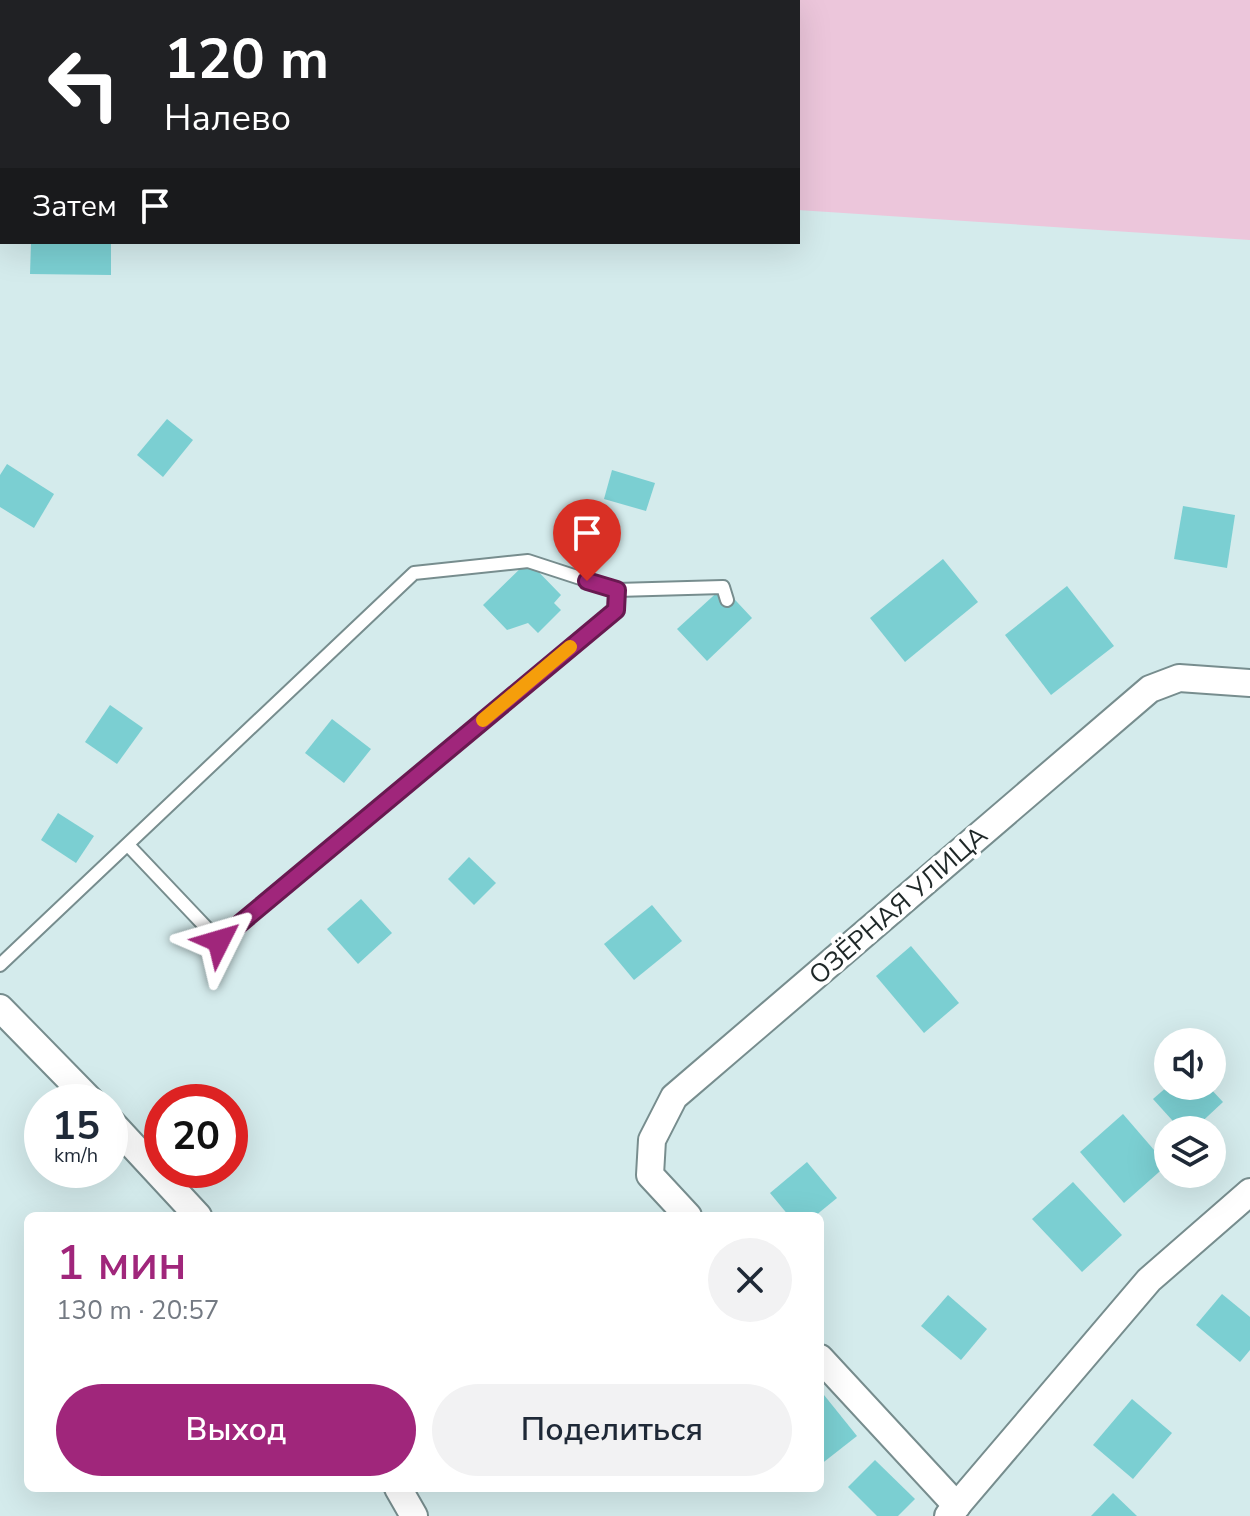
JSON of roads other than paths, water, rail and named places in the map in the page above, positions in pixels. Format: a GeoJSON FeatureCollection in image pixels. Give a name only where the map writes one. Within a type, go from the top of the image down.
{"type":"FeatureCollection","features":[{"type":"Feature","properties":{"kind":"street","name":"ОЗЁРНАЯ УЛИЦА"},"geometry":{"type":"LineString","coordinates":[[684,1212],[650,1175],[652,1140],[674,1097],[1150,689],[1179,678],[1250,683]]}},
{"type":"Feature","properties":{"kind":"street"},"geometry":{"type":"LineString","coordinates":[[0,1008],[74,1084]]}},
{"type":"Feature","properties":{"kind":"street"},"geometry":{"type":"LineString","coordinates":[[128,1140],[194,1212]]}},
{"type":"Feature","properties":{"kind":"street"},"geometry":{"type":"LineString","coordinates":[[824,1363],[953,1511],[1149,1280],[1250,1192]]}},
{"type":"Feature","properties":{"kind":"street"},"geometry":{"type":"LineString","coordinates":[[400,1492],[414,1516]]}},
{"type":"Feature","properties":{"kind":"lane"},"geometry":{"type":"LineString","coordinates":[[0,965],[414,573],[528,561],[617,590],[723,587],[727,600]]}},
{"type":"Feature","properties":{"kind":"lane"},"geometry":{"type":"LineString","coordinates":[[128,845],[219,941],[616,610],[617,590]]}}]}
